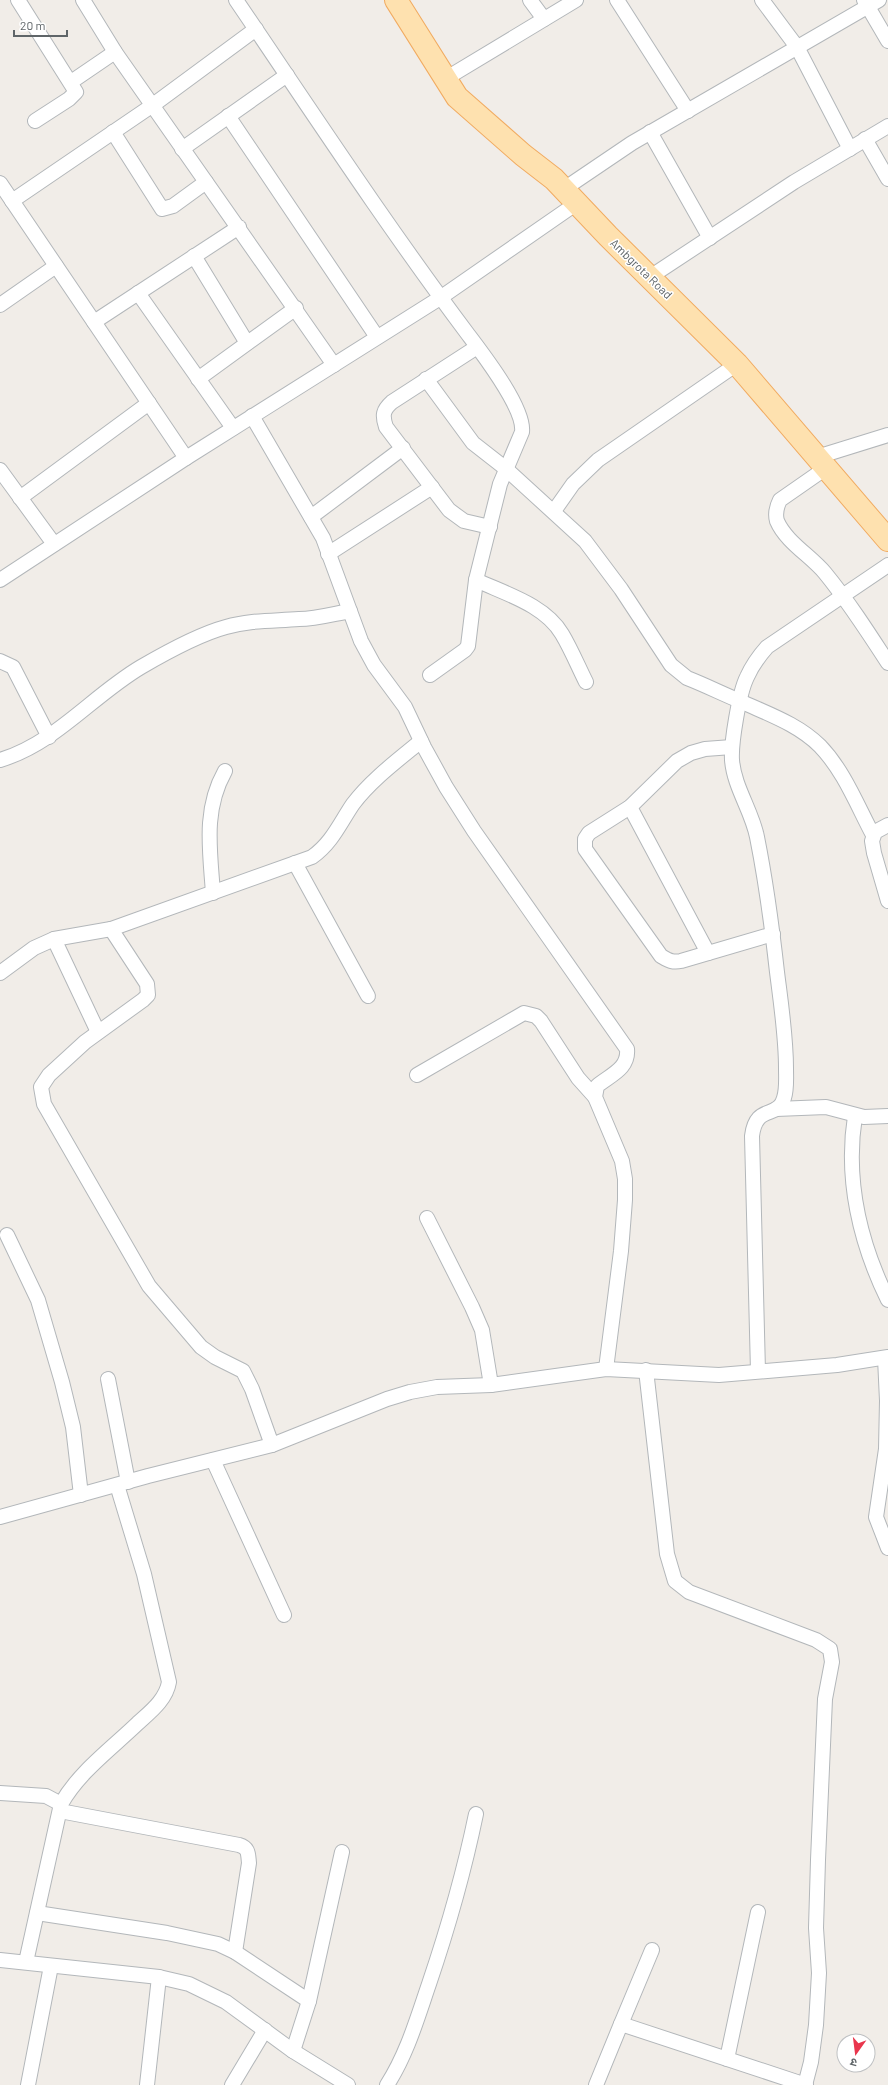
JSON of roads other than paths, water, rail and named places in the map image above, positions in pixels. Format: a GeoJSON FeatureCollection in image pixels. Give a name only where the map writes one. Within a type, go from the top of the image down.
{"type":"FeatureCollection","features":[{"type":"Feature","properties":{"kind":"main road","name":"Ambgrota Road"},"geometry":{"type":"LineString","coordinates":[[396,0],[445,79],[462,102],[571,196],[608,236],[737,364],[888,539]]}},
{"type":"Feature","properties":{"kind":"street"},"geometry":{"type":"LineString","coordinates":[[18,0],[76,92],[75,95],[35,121]]}},
{"type":"Feature","properties":{"kind":"street"},"geometry":{"type":"LineString","coordinates":[[83,0],[115,52],[153,104],[182,149],[296,308],[334,365]]}},
{"type":"Feature","properties":{"kind":"street"},"geometry":{"type":"LineString","coordinates":[[236,0],[341,158],[507,391],[523,424],[517,443],[505,468],[476,580],[468,646],[460,654],[430,675]]}},
{"type":"Feature","properties":{"kind":"street"},"geometry":{"type":"LineString","coordinates":[[530,0],[544,19]]}},
{"type":"Feature","properties":{"kind":"street"},"geometry":{"type":"LineString","coordinates":[[445,79],[576,0]]}},
{"type":"Feature","properties":{"kind":"street"},"geometry":{"type":"LineString","coordinates":[[617,0],[688,111]]}},
{"type":"Feature","properties":{"kind":"street"},"geometry":{"type":"LineString","coordinates":[[762,0],[797,47],[850,149]]}},
{"type":"Feature","properties":{"kind":"street"},"geometry":{"type":"LineString","coordinates":[[2,575],[54,544],[233,428],[440,298],[571,196],[650,132],[797,47],[871,2],[888,40]]}},
{"type":"Feature","properties":{"kind":"street"},"geometry":{"type":"LineString","coordinates":[[12,201],[153,104],[256,29]]}},
{"type":"Feature","properties":{"kind":"street"},"geometry":{"type":"LineString","coordinates":[[71,82],[115,52]]}},
{"type":"Feature","properties":{"kind":"street"},"geometry":{"type":"LineString","coordinates":[[182,149],[287,75]]}},
{"type":"Feature","properties":{"kind":"street"},"geometry":{"type":"LineString","coordinates":[[228,116],[377,337]]}},
{"type":"Feature","properties":{"kind":"street"},"geometry":{"type":"LineString","coordinates":[[650,277],[794,182],[888,126]]}},
{"type":"Feature","properties":{"kind":"street"},"geometry":{"type":"LineString","coordinates":[[113,132],[162,208],[173,206],[206,182]]}},
{"type":"Feature","properties":{"kind":"street"},"geometry":{"type":"LineString","coordinates":[[650,132],[710,238]]}},
{"type":"Feature","properties":{"kind":"street"},"geometry":{"type":"LineString","coordinates":[[865,140],[888,179]]}},
{"type":"Feature","properties":{"kind":"street"},"geometry":{"type":"LineString","coordinates":[[0,183],[186,458]]}},
{"type":"Feature","properties":{"kind":"street"},"geometry":{"type":"LineString","coordinates":[[94,322],[238,227]]}},
{"type":"Feature","properties":{"kind":"street"},"geometry":{"type":"LineString","coordinates":[[194,256],[247,343]]}},
{"type":"Feature","properties":{"kind":"street"},"geometry":{"type":"LineString","coordinates":[[0,306],[56,266]]}},
{"type":"Feature","properties":{"kind":"street"},"geometry":{"type":"LineString","coordinates":[[138,293],[233,428]]}},
{"type":"Feature","properties":{"kind":"street"},"geometry":{"type":"LineString","coordinates":[[198,379],[296,308]]}},
{"type":"Feature","properties":{"kind":"street"},"geometry":{"type":"LineString","coordinates":[[477,347],[392,402],[383,414],[386,427],[449,510],[458,517],[490,527]]}},
{"type":"Feature","properties":{"kind":"street"},"geometry":{"type":"LineString","coordinates":[[554,511],[573,484],[598,460],[737,364]]}},
{"type":"Feature","properties":{"kind":"street"},"geometry":{"type":"LineString","coordinates":[[426,379],[473,443],[505,468],[586,541],[601,560],[671,665],[678,672],[687,678],[790,724],[819,746],[834,764],[848,786],[873,835],[874,853],[888,901]]}},
{"type":"Feature","properties":{"kind":"street"},"geometry":{"type":"LineString","coordinates":[[20,498],[149,403]]}},
{"type":"Feature","properties":{"kind":"street"},"geometry":{"type":"LineString","coordinates":[[252,416],[323,538],[361,641],[374,665],[405,707],[446,788],[474,831],[627,1048],[626,1061],[617,1072],[597,1086],[595,1096]]}},
{"type":"Feature","properties":{"kind":"street"},"geometry":{"type":"LineString","coordinates":[[888,435],[822,463],[780,500],[776,514],[777,520],[789,538],[824,571],[843,595],[888,663]]}},
{"type":"Feature","properties":{"kind":"street"},"geometry":{"type":"LineString","coordinates":[[311,517],[403,448]]}},
{"type":"Feature","properties":{"kind":"street"},"geometry":{"type":"LineString","coordinates":[[0,470],[54,544]]}},
{"type":"Feature","properties":{"kind":"street"},"geometry":{"type":"LineString","coordinates":[[328,554],[432,487]]}},
{"type":"Feature","properties":{"kind":"street"},"geometry":{"type":"LineString","coordinates":[[776,1109],[784,1099],[786,1067],[773,934],[757,835],[748,806],[735,778],[732,758],[732,747],[741,702],[746,679],[758,658],[767,647],[888,565]]}},
{"type":"Feature","properties":{"kind":"street"},"geometry":{"type":"LineString","coordinates":[[476,580],[532,606],[544,614],[562,633],[586,682]]}},
{"type":"Feature","properties":{"kind":"street"},"geometry":{"type":"LineString","coordinates":[[0,760],[49,737],[110,687],[142,666],[205,635],[226,627],[259,621],[299,620],[350,611]]}},
{"type":"Feature","properties":{"kind":"street"},"geometry":{"type":"LineString","coordinates":[[0,661],[12,667],[49,737]]}},
{"type":"Feature","properties":{"kind":"street"},"geometry":{"type":"LineString","coordinates":[[0,973],[34,948],[54,939],[111,929],[312,856],[323,848],[354,804],[389,768],[421,741]]}},
{"type":"Feature","properties":{"kind":"street"},"geometry":{"type":"LineString","coordinates":[[732,747],[705,749],[677,761],[630,807],[589,833],[584,844],[588,855],[661,956],[675,962],[773,934]]}},
{"type":"Feature","properties":{"kind":"street"},"geometry":{"type":"LineString","coordinates":[[213,893],[210,812],[216,787],[225,771]]}},
{"type":"Feature","properties":{"kind":"street"},"geometry":{"type":"LineString","coordinates":[[630,807],[708,953]]}},
{"type":"Feature","properties":{"kind":"street"},"geometry":{"type":"LineString","coordinates":[[873,835],[875,832],[888,825]]}},
{"type":"Feature","properties":{"kind":"street"},"geometry":{"type":"LineString","coordinates":[[295,863],[368,996]]}},
{"type":"Feature","properties":{"kind":"street"},"geometry":{"type":"LineString","coordinates":[[111,929],[147,984],[149,990],[144,1000],[85,1042],[43,1082],[41,1087],[44,1104],[149,1286],[201,1347],[215,1357],[243,1371],[252,1389],[272,1445]]}},
{"type":"Feature","properties":{"kind":"street"},"geometry":{"type":"LineString","coordinates":[[54,939],[98,1032]]}},
{"type":"Feature","properties":{"kind":"street"},"geometry":{"type":"LineString","coordinates":[[417,1075],[524,1013],[536,1016],[542,1021],[578,1078],[595,1096],[622,1160],[625,1179],[621,1251],[606,1369]]}},
{"type":"Feature","properties":{"kind":"street"},"geometry":{"type":"LineString","coordinates":[[758,1371],[752,1136],[754,1122],[762,1114],[776,1109],[826,1107],[855,1116],[872,1118],[888,1116]]}},
{"type":"Feature","properties":{"kind":"street"},"geometry":{"type":"LineString","coordinates":[[855,1116],[852,1134],[852,1164],[861,1229],[878,1280],[888,1300]]}},
{"type":"Feature","properties":{"kind":"street"},"geometry":{"type":"LineString","coordinates":[[427,1218],[482,1330],[491,1385]]}},
{"type":"Feature","properties":{"kind":"street"},"geometry":{"type":"LineString","coordinates":[[7,1235],[38,1300],[62,1382],[72,1426],[81,1495]]}},
{"type":"Feature","properties":{"kind":"street"},"geometry":{"type":"LineString","coordinates":[[0,1517],[122,1483],[272,1445],[387,1399],[410,1392],[437,1388],[491,1385],[606,1369],[719,1375],[837,1365],[886,1358],[886,1449],[876,1517],[888,1548]]}},
{"type":"Feature","properties":{"kind":"street"},"geometry":{"type":"LineString","coordinates":[[621,2024],[805,2085],[811,2062],[816,2025],[819,1973],[816,1928],[825,1699],[832,1662],[830,1649],[816,1640],[689,1592],[675,1581],[667,1554],[646,1370]]}},
{"type":"Feature","properties":{"kind":"street"},"geometry":{"type":"LineString","coordinates":[[26,1962],[60,1808],[69,1790],[152,1710],[168,1690],[169,1682],[122,1483],[108,1379]]}},
{"type":"Feature","properties":{"kind":"street"},"geometry":{"type":"LineString","coordinates":[[213,1460],[284,1615]]}},
{"type":"Feature","properties":{"kind":"street"},"geometry":{"type":"LineString","coordinates":[[0,1793],[46,1796],[60,1808],[239,1845],[246,1848],[248,1851],[249,1863],[235,1952]]}},
{"type":"Feature","properties":{"kind":"street"},"geometry":{"type":"LineString","coordinates":[[393,2074],[415,2027],[451,1918],[476,1814]]}},
{"type":"Feature","properties":{"kind":"street"},"geometry":{"type":"LineString","coordinates":[[293,2051],[308,2002],[342,1852]]}},
{"type":"Feature","properties":{"kind":"street"},"geometry":{"type":"LineString","coordinates":[[727,2059],[758,1912]]}},
{"type":"Feature","properties":{"kind":"street"},"geometry":{"type":"LineString","coordinates":[[37,1913],[168,1933],[218,1944],[235,1952],[308,2002]]}},
{"type":"Feature","properties":{"kind":"street"},"geometry":{"type":"LineString","coordinates":[[596,2085],[652,1950]]}},
{"type":"Feature","properties":{"kind":"street"},"geometry":{"type":"LineString","coordinates":[[0,1960],[159,1977],[189,1984],[208,1992],[265,2030],[293,2051],[348,2085]]}},
{"type":"Feature","properties":{"kind":"street"},"geometry":{"type":"LineString","coordinates":[[28,2085],[50,1966]]}},
{"type":"Feature","properties":{"kind":"street"},"geometry":{"type":"LineString","coordinates":[[147,2085],[159,1977]]}},
{"type":"Feature","properties":{"kind":"street"},"geometry":{"type":"LineString","coordinates":[[232,2085],[265,2030]]}}]}
